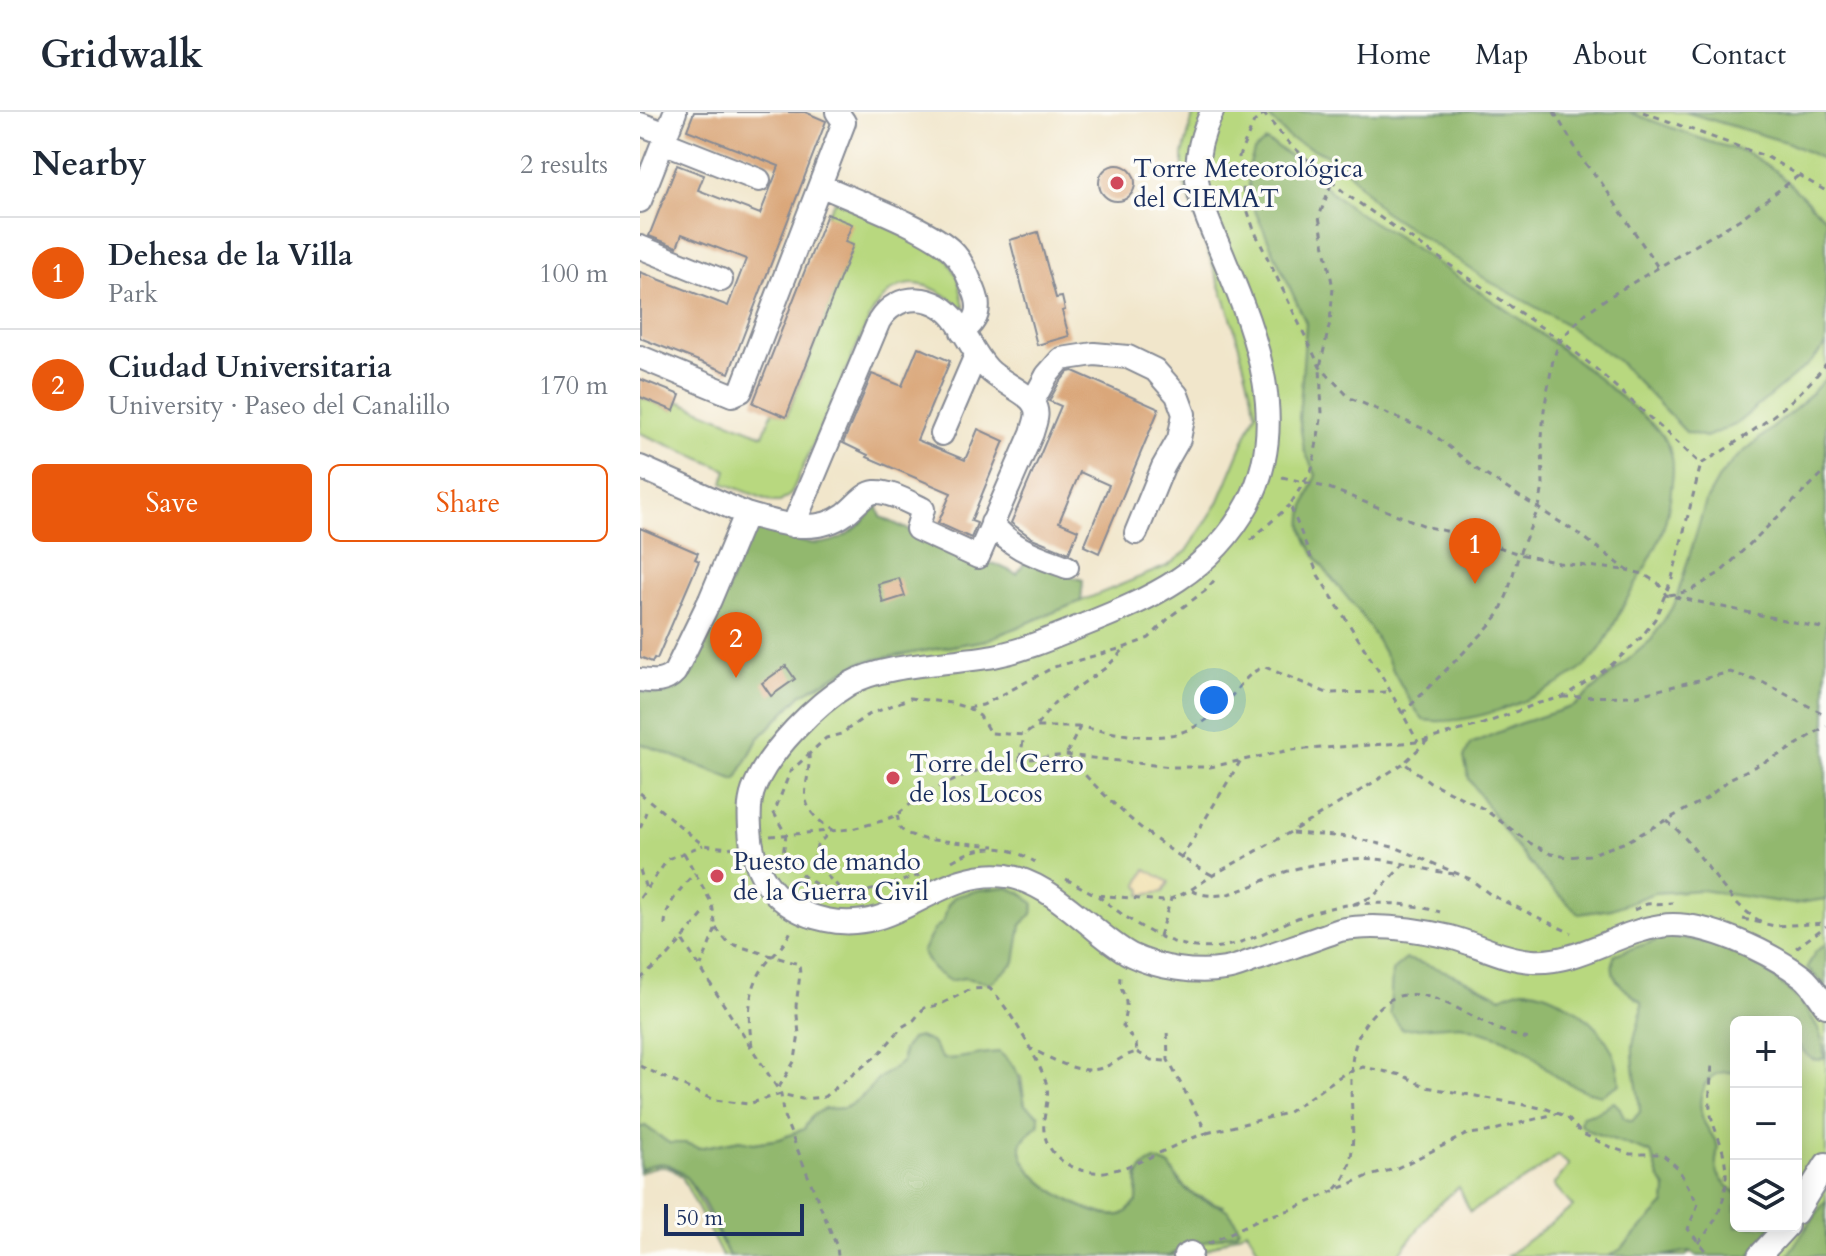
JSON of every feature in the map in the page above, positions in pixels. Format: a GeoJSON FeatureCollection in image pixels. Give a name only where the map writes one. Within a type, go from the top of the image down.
{"type":"FeatureCollection","features":[{"type":"Feature","properties":{"kind":"street"},"geometry":{"type":"LineString","coordinates":[[641,195],[675,112]]}},
{"type":"Feature","properties":{"kind":"street"},"geometry":{"type":"LineString","coordinates":[[640,357],[732,395],[741,391],[844,122],[837,112]]}},
{"type":"Feature","properties":{"kind":"street"},"geometry":{"type":"LineString","coordinates":[[1212,112],[1200,146],[1197,181],[1215,236],[1254,330],[1268,402],[1262,472],[1247,505],[1222,541],[1172,585],[1149,599],[1028,648],[992,657],[875,674],[854,681],[836,693],[782,745],[754,787],[749,809],[750,838],[752,854],[760,873],[777,896],[799,911],[823,920],[849,924],[896,912],[965,878],[998,875],[1032,884],[1129,954],[1168,967],[1225,969],[1340,930],[1359,927],[1382,927],[1450,937],[1511,958],[1532,961],[1553,960],[1662,925],[1688,926],[1758,950],[1805,978],[1826,1006]]}},
{"type":"Feature","properties":{"kind":"street"},"geometry":{"type":"LineString","coordinates":[[640,124],[759,180]]}},
{"type":"Feature","properties":{"kind":"street"},"geometry":{"type":"LineString","coordinates":[[820,185],[926,233],[952,251],[960,260],[978,301],[974,324],[962,332]]}},
{"type":"Feature","properties":{"kind":"street"},"geometry":{"type":"LineString","coordinates":[[640,247],[721,280]]}},
{"type":"Feature","properties":{"kind":"street"},"geometry":{"type":"LineString","coordinates":[[640,467],[746,514],[793,526],[816,526],[842,516],[868,494],[877,491],[923,509],[917,529],[978,557],[1032,433],[1038,415],[1033,401],[990,371],[952,317],[925,300],[896,302],[887,308],[879,321],[793,526]]}},
{"type":"Feature","properties":{"kind":"street"},"geometry":{"type":"LineString","coordinates":[[1033,401],[1047,375],[1061,359],[1094,354],[1128,357],[1155,370],[1177,395],[1184,414],[1179,439],[1163,467],[1136,533]]}},
{"type":"Feature","properties":{"kind":"street"},"geometry":{"type":"LineString","coordinates":[[942,434],[976,355]]}},
{"type":"Feature","properties":{"kind":"street"},"geometry":{"type":"LineString","coordinates":[[640,680],[668,679],[675,672],[710,600],[746,514]]}},
{"type":"Feature","properties":{"kind":"street"},"geometry":{"type":"LineString","coordinates":[[992,523],[1004,539],[1067,567]]}},
{"type":"Feature","properties":{"kind":"street"},"geometry":{"type":"LineString","coordinates":[[1802,1203],[1826,1164]]}},
{"type":"Feature","properties":{"kind":"street"},"geometry":{"type":"LineString","coordinates":[[1759,1256],[1781,1232]]}},
{"type":"Feature","properties":{"kind":"path"},"geometry":{"type":"LineString","coordinates":[[1627,570],[1539,507],[1478,470],[1429,431],[1350,398],[1320,367],[1270,267],[1245,203],[1239,156],[1254,122],[1264,112],[1289,143],[1332,182],[1425,250],[1560,340],[1607,378],[1701,464]]}},
{"type":"Feature","properties":{"kind":"path"},"geometry":{"type":"LineString","coordinates":[[1554,112],[1584,162],[1601,182],[1659,269]]}},
{"type":"Feature","properties":{"kind":"path"},"geometry":{"type":"LineString","coordinates":[[1643,112],[1767,157],[1826,191]]}},
{"type":"Feature","properties":{"kind":"path"},"geometry":{"type":"LineString","coordinates":[[1402,714],[1499,614],[1539,507],[1543,486],[1544,410],[1560,340],[1596,306],[1740,219],[1798,176]]}},
{"type":"Feature","properties":{"kind":"path"},"geometry":{"type":"LineString","coordinates":[[1332,182],[1319,217],[1333,288],[1330,322],[1320,367],[1322,414],[1312,469],[1290,505],[1318,575],[1383,678],[1418,742]]}},
{"type":"Feature","properties":{"kind":"path"},"geometry":{"type":"LineString","coordinates":[[1563,697],[1608,668],[1640,639],[1655,619],[1666,595],[1701,464],[1731,446],[1786,403],[1826,364]]}},
{"type":"Feature","properties":{"kind":"path"},"geometry":{"type":"LineString","coordinates":[[1666,595],[1690,591],[1721,572],[1826,470]]}},
{"type":"Feature","properties":{"kind":"path"},"geometry":{"type":"LineString","coordinates":[[1262,472],[1352,496],[1428,527],[1464,535],[1519,554],[1559,563],[1643,574],[1658,583],[1666,595],[1826,629]]}},
{"type":"Feature","properties":{"kind":"path"},"geometry":{"type":"LineString","coordinates":[[968,708],[980,716],[990,733],[1024,735],[1035,727],[1054,703],[1073,687],[1107,667],[1126,647]]}},
{"type":"Feature","properties":{"kind":"path"},"geometry":{"type":"LineString","coordinates":[[1035,727],[1080,727],[1158,738],[1206,722],[1249,675],[1265,667],[1327,693],[1388,692]]}},
{"type":"Feature","properties":{"kind":"path"},"geometry":{"type":"LineString","coordinates":[[640,898],[668,859],[703,845],[729,848],[750,838],[852,829],[897,815],[922,795],[979,770],[1020,760],[1066,755],[1171,767],[1210,767],[1290,750],[1418,742],[1563,697],[1635,696],[1730,672],[1764,683],[1826,715]]}},
{"type":"Feature","properties":{"kind":"path"},"geometry":{"type":"LineString","coordinates":[[1404,763],[1430,782],[1484,809],[1530,843],[1551,854],[1568,857],[1609,850],[1707,798],[1731,778],[1785,752],[1826,726]]}},
{"type":"Feature","properties":{"kind":"path"},"geometry":{"type":"LineString","coordinates":[[1066,755],[1080,727]]}},
{"type":"Feature","properties":{"kind":"path"},"geometry":{"type":"LineString","coordinates":[[1020,760],[1024,735]]}},
{"type":"Feature","properties":{"kind":"path"},"geometry":{"type":"LineString","coordinates":[[1066,879],[1096,895],[1163,901],[1192,891],[1212,875],[1291,833],[1404,763],[1431,738]]}},
{"type":"Feature","properties":{"kind":"path"},"geometry":{"type":"LineString","coordinates":[[809,753],[810,767],[804,783],[809,810],[832,830]]}},
{"type":"Feature","properties":{"kind":"path"},"geometry":{"type":"LineString","coordinates":[[1066,755],[1118,810],[1160,846],[1212,875]]}},
{"type":"Feature","properties":{"kind":"path"},"geometry":{"type":"LineString","coordinates":[[1181,859],[1241,760]]}},
{"type":"Feature","properties":{"kind":"path"},"geometry":{"type":"LineString","coordinates":[[640,793],[703,845]]}},
{"type":"Feature","properties":{"kind":"path"},"geometry":{"type":"LineString","coordinates":[[640,828],[646,812]]}},
{"type":"Feature","properties":{"kind":"path"},"geometry":{"type":"LineString","coordinates":[[897,815],[900,828],[912,836],[1003,847],[1041,865]]}},
{"type":"Feature","properties":{"kind":"path"},"geometry":{"type":"LineString","coordinates":[[1666,820],[1694,846],[1740,906],[1765,924]]}},
{"type":"Feature","properties":{"kind":"path"},"geometry":{"type":"LineString","coordinates":[[832,830],[817,845],[814,858],[838,888],[847,893]]}},
{"type":"Feature","properties":{"kind":"path"},"geometry":{"type":"LineString","coordinates":[[1291,833],[1373,841],[1397,848],[1459,874],[1491,895],[1575,935]]}},
{"type":"Feature","properties":{"kind":"path"},"geometry":{"type":"LineString","coordinates":[[786,835],[783,854],[787,862],[820,888],[847,893],[882,888],[932,872]]}},
{"type":"Feature","properties":{"kind":"path"},"geometry":{"type":"LineString","coordinates":[[946,864],[968,853],[1003,847]]}},
{"type":"Feature","properties":{"kind":"path"},"geometry":{"type":"LineString","coordinates":[[640,1066],[714,1100],[748,1104],[779,1091],[795,1060],[799,1034],[796,1006],[799,964],[728,943],[716,928],[712,904],[684,853]]}},
{"type":"Feature","properties":{"kind":"path"},"geometry":{"type":"LineString","coordinates":[[1192,891],[1215,897],[1225,895],[1286,872],[1351,859],[1373,858],[1435,872],[1459,874]]}},
{"type":"Feature","properties":{"kind":"path"},"geometry":{"type":"LineString","coordinates":[[1350,905],[1374,896],[1403,864]]}},
{"type":"Feature","properties":{"kind":"path"},"geometry":{"type":"LineString","coordinates":[[640,870],[646,889]]}},
{"type":"Feature","properties":{"kind":"path"},"geometry":{"type":"LineString","coordinates":[[665,925],[665,915],[682,887],[695,873]]}},
{"type":"Feature","properties":{"kind":"path"},"geometry":{"type":"LineString","coordinates":[[1159,936],[1171,899]]}},
{"type":"Feature","properties":{"kind":"path"},"geometry":{"type":"LineString","coordinates":[[640,979],[683,941],[706,911]]}},
{"type":"Feature","properties":{"kind":"path"},"geometry":{"type":"LineString","coordinates":[[753,1050],[748,1020],[749,998],[771,958],[785,942],[799,911]]}},
{"type":"Feature","properties":{"kind":"path"},"geometry":{"type":"LineString","coordinates":[[1777,962],[1826,926]]}},
{"type":"Feature","properties":{"kind":"path"},"geometry":{"type":"LineString","coordinates":[[701,968],[716,928]]}},
{"type":"Feature","properties":{"kind":"path"},"geometry":{"type":"LineString","coordinates":[[683,941],[779,1091],[783,1114],[838,1256]]}},
{"type":"Feature","properties":{"kind":"path"},"geometry":{"type":"LineString","coordinates":[[1129,954],[1119,988],[1126,999],[1123,1026],[1136,1044],[1137,1052]]}},
{"type":"Feature","properties":{"kind":"path"},"geometry":{"type":"LineString","coordinates":[[779,1091],[802,1099],[824,1097],[880,1053],[902,1027],[914,1020],[924,1008],[981,987],[989,988],[1010,1012],[1047,1085],[1044,1133],[1049,1146],[1066,1165],[1096,1173],[1142,1161],[1181,1141],[1287,1113],[1350,1071],[1363,1067],[1402,1075],[1426,1087],[1493,1097],[1558,1113],[1567,1117],[1581,1133],[1608,1146],[1630,1154],[1662,1154],[1678,1168],[1698,1204],[1688,1229],[1707,1253],[1704,1256]]}},
{"type":"Feature","properties":{"kind":"path"},"geometry":{"type":"LineString","coordinates":[[1334,1192],[1344,1181],[1351,1162],[1350,1071],[1359,1032],[1383,1003],[1402,995],[1425,994],[1496,1030],[1531,1039]]}},
{"type":"Feature","properties":{"kind":"path"},"geometry":{"type":"LineString","coordinates":[[1167,1028],[1168,1060],[1207,1133]]}},
{"type":"Feature","properties":{"kind":"path"},"geometry":{"type":"LineString","coordinates":[[1028,1047],[1062,1064],[1088,1070],[1099,1069],[1137,1052],[1151,1060],[1168,1060]]}},
{"type":"Feature","properties":{"kind":"path"},"geometry":{"type":"LineString","coordinates":[[1698,1243],[1712,1228],[1723,1203],[1727,1180],[1724,1155],[1711,1112],[1712,1064]]}},
{"type":"Feature","properties":{"kind":"path"},"geometry":{"type":"LineString","coordinates":[[1193,1251],[1259,1219],[1366,1177],[1395,1169],[1467,1134],[1487,1132],[1558,1113]]}},
{"type":"Feature","properties":{"kind":"green space"},"geometry":{"type":"Polygon","coordinates":[[[1194,112],[1826,112],[1826,1256],[1697,1256],[1691,1251],[1686,1256],[1507,1256],[1573,1207],[1554,1185],[1569,1165],[1558,1155],[1532,1175],[1470,1212],[1459,1187],[1433,1209],[1398,1256],[1262,1256],[1247,1230],[1196,1255],[1168,1256],[1190,1246],[1223,1206],[1191,1192],[1169,1165],[1137,1174],[1137,1202],[1123,1214],[1096,1212],[1078,1205],[1043,1182],[1022,1155],[1023,1139],[1039,1124],[1025,1105],[1021,1077],[982,1053],[965,1059],[943,1059],[931,1042],[903,1050],[902,1062],[855,1102],[840,1110],[812,1116],[804,1129],[780,1139],[754,1143],[740,1140],[699,1148],[685,1143],[669,1143],[645,1126],[640,1128],[640,743],[736,780],[758,739],[802,694],[861,662],[986,640],[1167,566],[1187,551],[1218,503],[1256,412],[1233,323],[1183,181],[1183,155],[1194,112]]]}},
{"type":"Feature","properties":{"kind":"green space"},"geometry":{"type":"Polygon","coordinates":[[[1264,112],[1629,112],[1746,152],[1776,171],[1826,219],[1826,345],[1812,361],[1735,425],[1706,437],[1686,432],[1618,361],[1562,322],[1487,280],[1382,210],[1347,170],[1325,154],[1290,139],[1264,112]]]}},
{"type":"Feature","properties":{"kind":"green space"},"geometry":{"type":"Polygon","coordinates":[[[1685,112],[1826,112],[1826,161],[1789,143],[1685,112]]]}},
{"type":"Feature","properties":{"kind":"green space"},"geometry":{"type":"Polygon","coordinates":[[[1266,141],[1298,162],[1353,209],[1568,354],[1644,417],[1669,446],[1673,466],[1670,501],[1651,557],[1594,657],[1560,683],[1523,701],[1482,715],[1441,721],[1423,720],[1363,618],[1314,555],[1303,528],[1303,515],[1316,475],[1304,450],[1299,418],[1306,323],[1250,200],[1248,170],[1254,151],[1266,141]]]}},
{"type":"Feature","properties":{"kind":"green space"},"geometry":{"type":"Polygon","coordinates":[[[835,200],[941,249],[958,277],[964,306],[963,309],[937,291],[913,284],[890,292],[880,302],[870,317],[791,494],[780,502],[773,502],[723,483],[727,470],[640,433],[640,397],[673,410],[678,401],[763,435],[773,411],[787,416],[852,245],[845,242],[827,214],[835,200]]]}},
{"type":"Feature","properties":{"kind":"green space"},"geometry":{"type":"Polygon","coordinates":[[[1826,378],[1826,899],[1793,904],[1701,890],[1654,893],[1612,909],[1579,914],[1545,881],[1512,842],[1469,779],[1464,757],[1470,744],[1574,706],[1651,640],[1675,603],[1706,501],[1720,476],[1826,378]]]}},
{"type":"Feature","properties":{"kind":"green space"},"geometry":{"type":"Polygon","coordinates":[[[877,505],[881,517],[977,562],[995,564],[1017,574],[1025,562],[1083,580],[1081,601],[986,640],[861,662],[802,694],[758,739],[736,780],[640,743],[640,690],[657,694],[671,691],[694,671],[749,536],[760,530],[803,542],[829,542],[856,528],[877,505]]]}},
{"type":"Feature","properties":{"kind":"green space"},"geometry":{"type":"Polygon","coordinates":[[[1006,887],[1022,893],[1034,904],[1032,914],[1021,925],[1015,962],[991,983],[964,978],[950,981],[933,970],[922,952],[934,930],[943,922],[954,897],[1006,887]]]}},
{"type":"Feature","properties":{"kind":"green space"},"geometry":{"type":"Polygon","coordinates":[[[1670,936],[1718,946],[1734,952],[1769,974],[1786,988],[1814,1021],[1822,1039],[1824,1058],[1819,1060],[1802,1050],[1802,1016],[1730,1016],[1730,1072],[1717,1074],[1710,1079],[1702,1094],[1700,1103],[1704,1122],[1718,1146],[1718,1173],[1730,1187],[1730,1232],[1768,1232],[1750,1256],[1697,1256],[1690,1251],[1662,1256],[1609,1256],[1621,1249],[1665,1204],[1666,1189],[1651,1153],[1589,1131],[1580,1124],[1582,1116],[1614,1102],[1624,1118],[1632,1121],[1640,1112],[1633,1047],[1641,1002],[1618,982],[1613,970],[1615,954],[1670,936]]]}},
{"type":"Feature","properties":{"kind":"green space"},"geometry":{"type":"Polygon","coordinates":[[[1826,944],[1826,986],[1807,968],[1815,952],[1826,944]]]}},
{"type":"Feature","properties":{"kind":"green space"},"geometry":{"type":"Polygon","coordinates":[[[1406,959],[1455,975],[1501,997],[1524,989],[1563,1002],[1588,1020],[1607,1042],[1616,1060],[1620,1084],[1601,1095],[1585,1091],[1556,1077],[1527,1050],[1501,1037],[1461,1025],[1402,1029],[1390,1013],[1392,971],[1406,959]]]}},
{"type":"Feature","properties":{"kind":"green space"},"geometry":{"type":"Polygon","coordinates":[[[919,1037],[931,1042],[943,1059],[999,1052],[1012,1065],[1025,1105],[1039,1115],[1039,1124],[1022,1142],[1022,1155],[1043,1183],[1060,1195],[1096,1212],[1123,1214],[1137,1202],[1140,1172],[1155,1160],[1169,1165],[1190,1192],[1225,1208],[1239,1228],[1236,1233],[1190,1246],[1168,1256],[729,1256],[703,1202],[686,1177],[665,1164],[640,1170],[640,1128],[645,1126],[669,1143],[685,1143],[699,1148],[740,1140],[754,1143],[780,1139],[804,1129],[812,1116],[824,1109],[845,1108],[861,1098],[878,1079],[902,1062],[903,1050],[911,1039],[919,1037]]]}},
{"type":"Feature","properties":{"kind":"green space"},"geometry":{"type":"Polygon","coordinates":[[[665,1164],[685,1174],[729,1256],[722,1256],[682,1177],[662,1167],[640,1173],[650,1165],[665,1164]]]}},
{"type":"Feature","properties":{"kind":"green space"},"geometry":{"type":"Polygon","coordinates":[[[1826,1200],[1826,1256],[1787,1256],[1826,1200]]]}},
{"type":"Feature","properties":{"kind":"sand"},"geometry":{"type":"Polygon","coordinates":[[[1146,869],[1169,882],[1163,892],[1141,895],[1138,885],[1146,869]]]}},
{"type":"Feature","properties":{"kind":"building"},"geometry":{"type":"Polygon","coordinates":[[[694,112],[805,112],[826,121],[729,373],[640,338],[640,272],[728,306],[746,259],[682,234],[677,247],[649,236],[677,165],[704,175],[698,190],[760,214],[779,166],[687,130],[694,112]]]}},
{"type":"Feature","properties":{"kind":"building","name":"Torre Meteorológica del CIEMAT"},"geometry":{"type":"Polygon","coordinates":[[[1117,165],[1130,170],[1135,183],[1130,196],[1117,201],[1104,196],[1099,183],[1104,170],[1117,165]]]}},
{"type":"Feature","properties":{"kind":"building"},"geometry":{"type":"Polygon","coordinates":[[[827,214],[852,224],[845,242],[853,245],[786,417],[753,403],[827,214]]]}},
{"type":"Feature","properties":{"kind":"building"},"geometry":{"type":"Polygon","coordinates":[[[1038,232],[1056,298],[1062,297],[1065,310],[1062,311],[1069,336],[1037,345],[1010,240],[1038,232]]]}},
{"type":"Feature","properties":{"kind":"building"},"geometry":{"type":"Polygon","coordinates":[[[918,347],[950,361],[917,440],[965,460],[978,429],[1004,441],[971,521],[977,523],[971,538],[938,523],[951,493],[867,457],[843,443],[872,374],[902,386],[918,347]]]}},
{"type":"Feature","properties":{"kind":"building"},"geometry":{"type":"Polygon","coordinates":[[[1073,371],[1159,409],[1099,553],[1084,546],[1109,485],[1080,472],[1059,522],[1078,530],[1069,553],[1032,538],[1011,523],[1061,406],[1049,401],[1059,383],[1068,372],[1073,371]]]}},
{"type":"Feature","properties":{"kind":"building"},"geometry":{"type":"Polygon","coordinates":[[[640,379],[680,395],[674,411],[640,397],[640,379]]]}},
{"type":"Feature","properties":{"kind":"building"},"geometry":{"type":"Polygon","coordinates":[[[640,528],[698,553],[695,559],[699,561],[657,659],[654,658],[652,662],[640,657],[640,528]]]}},
{"type":"Feature","properties":{"kind":"building"},"geometry":{"type":"Polygon","coordinates":[[[899,578],[905,596],[883,603],[878,584],[899,578]]]}},
{"type":"Feature","properties":{"kind":"building"},"geometry":{"type":"Polygon","coordinates":[[[786,666],[795,679],[771,696],[762,683],[786,666]]]}},
{"type":"Feature","properties":{"kind":"place","name":"Torre Meteorológica del CIEMAT"},"geometry":{"type":"Point","coordinates":[1117,183]}},
{"type":"Feature","properties":{"kind":"place","name":"Dehesa de la Villa"},"geometry":{"type":"Point","coordinates":[1475,584]}},
{"type":"Feature","properties":{"kind":"place","name":"Ciudad Universitaria"},"geometry":{"type":"Point","coordinates":[736,678]}},
{"type":"Feature","properties":{"kind":"place","name":"Torre del Cerro de los Locos"},"geometry":{"type":"Point","coordinates":[893,778]}},
{"type":"Feature","properties":{"kind":"place","name":"Puesto de mando de la Guerra Civil"},"geometry":{"type":"Point","coordinates":[717,876]}}]}
